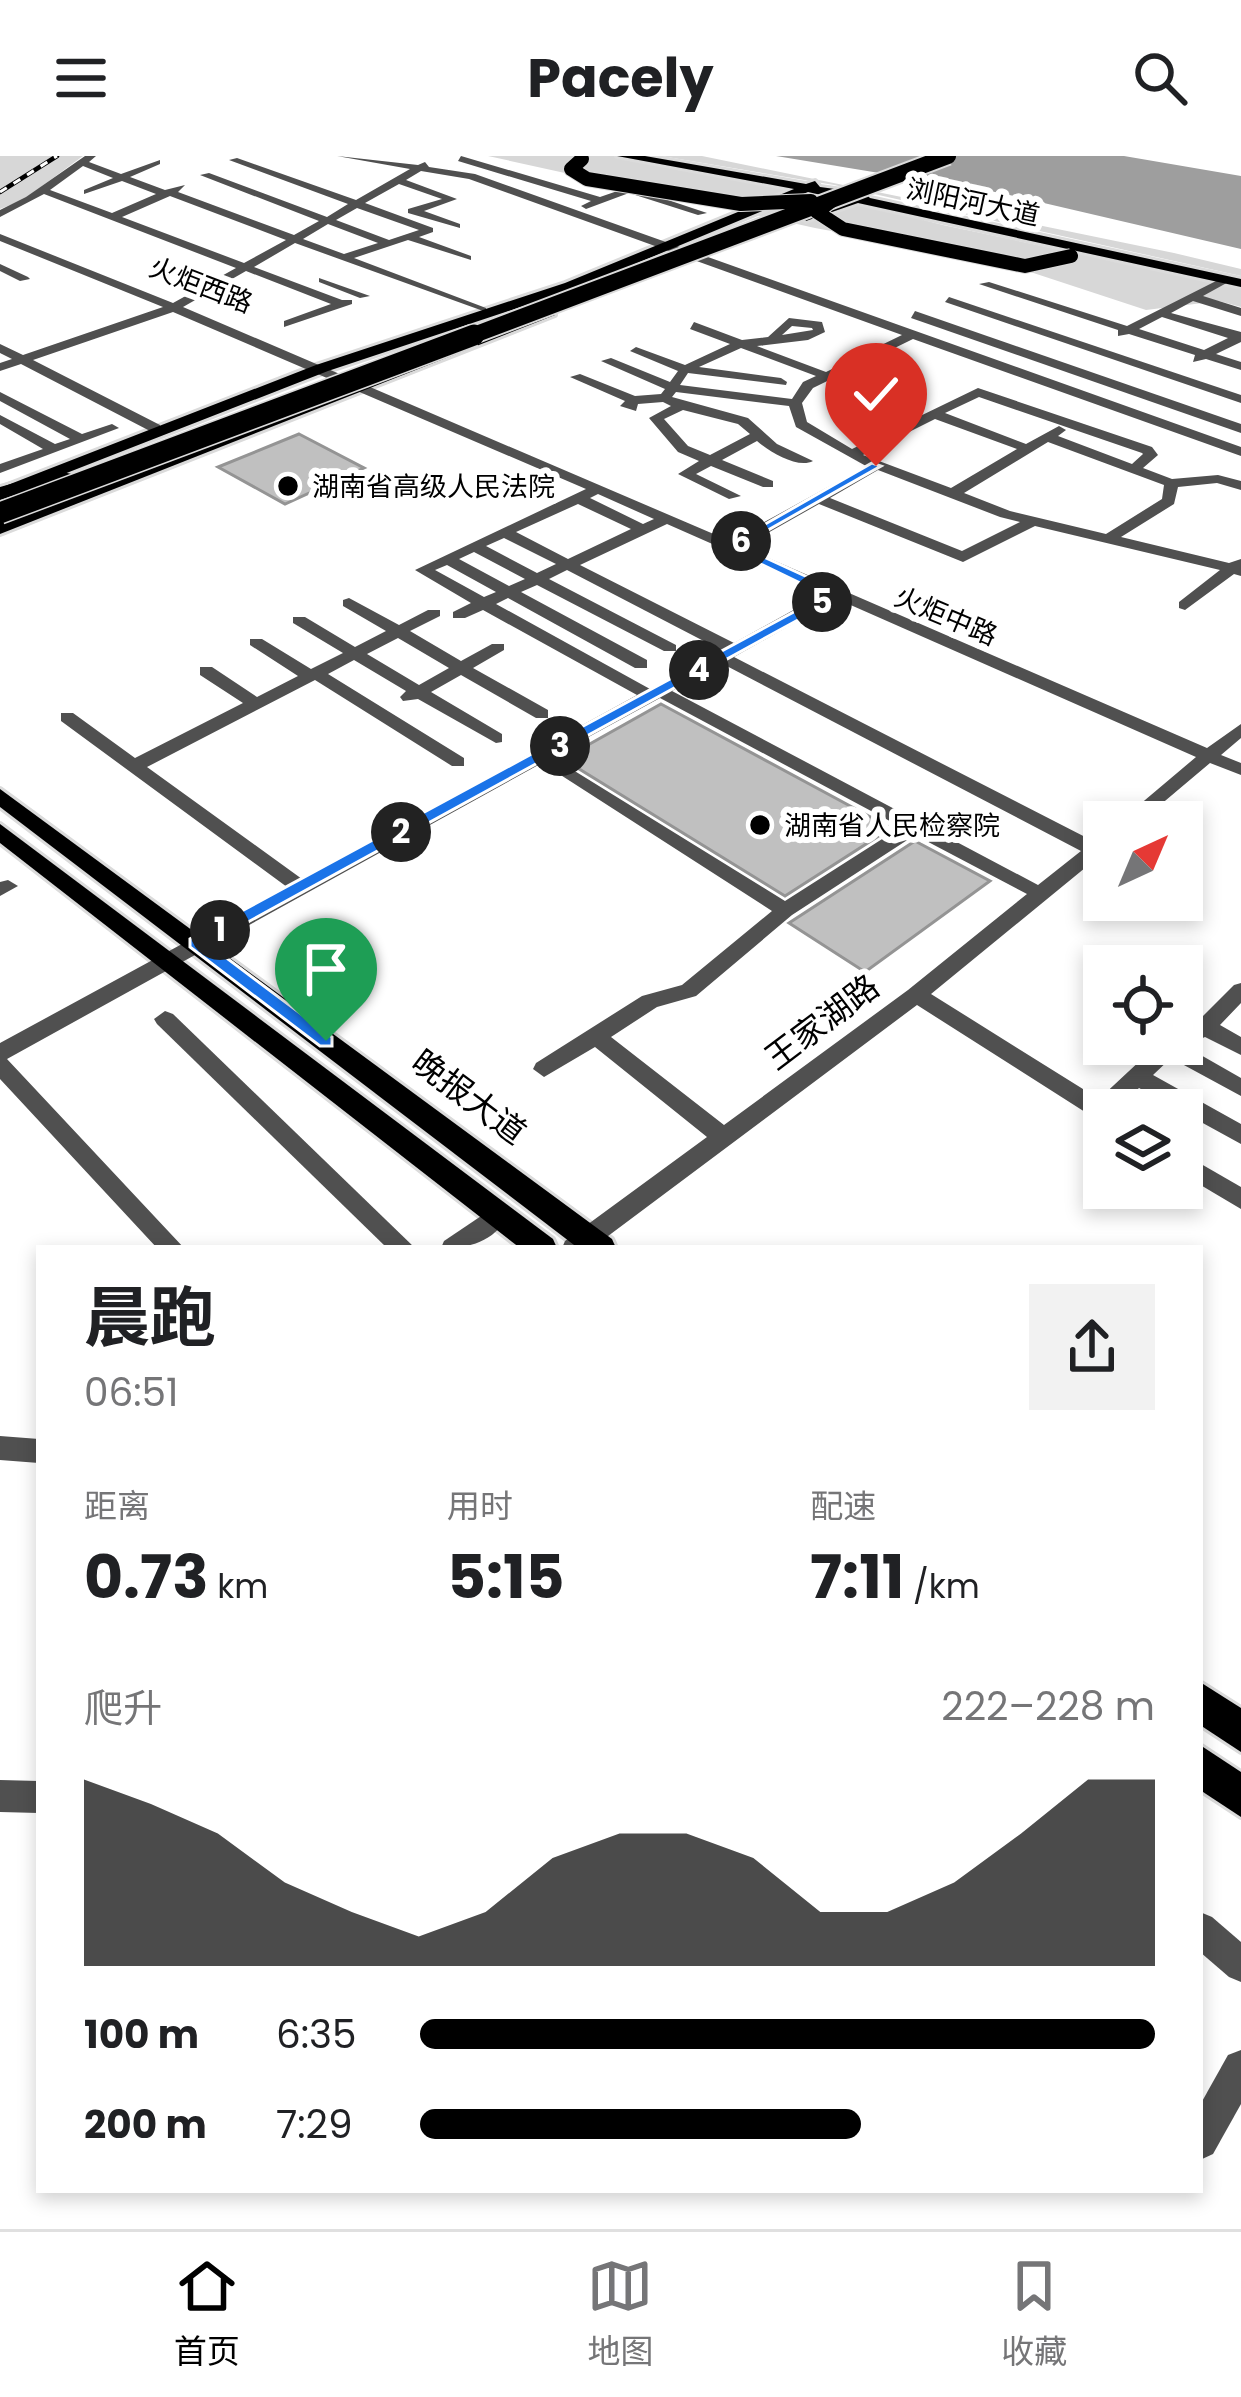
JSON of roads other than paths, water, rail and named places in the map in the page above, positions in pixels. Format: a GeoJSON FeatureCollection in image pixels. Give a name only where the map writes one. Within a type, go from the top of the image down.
{"type":"FeatureCollection","features":[{"type":"Feature","properties":{"kind":"highway"},"geometry":{"type":"LineString","coordinates":[[0,517],[811,192],[928,156]]}},
{"type":"Feature","properties":{"kind":"highway"},"geometry":{"type":"LineString","coordinates":[[0,517],[64,485],[345,389],[356,374],[948,156]]}},
{"type":"Feature","properties":{"kind":"highway"},"geometry":{"type":"LineString","coordinates":[[0,494],[64,485]]}},
{"type":"Feature","properties":{"kind":"main road","name":"浏阳河大道"},"geometry":{"type":"LineString","coordinates":[[623,156],[861,199],[1236,281]]}},
{"type":"Feature","properties":{"kind":"main road","name":"浏阳河大道"},"geometry":{"type":"LineString","coordinates":[[649,156],[811,192]]}},
{"type":"Feature","properties":{"kind":"main road"},"geometry":{"type":"LineString","coordinates":[[585,158],[572,169],[587,179],[741,204],[811,192]]}},
{"type":"Feature","properties":{"kind":"main road"},"geometry":{"type":"LineString","coordinates":[[356,374],[811,192]]}},
{"type":"Feature","properties":{"kind":"main road"},"geometry":{"type":"LineString","coordinates":[[0,494],[861,199]]}},
{"type":"Feature","properties":{"kind":"main road"},"geometry":{"type":"LineString","coordinates":[[834,200],[817,212],[843,229],[1012,264],[1048,265],[1079,250]]}},
{"type":"Feature","properties":{"kind":"main road","name":"晚报大道"},"geometry":{"type":"LineString","coordinates":[[0,796],[587,1245]]}},
{"type":"Feature","properties":{"kind":"main road"},"geometry":{"type":"LineString","coordinates":[[0,831],[538,1245]]}},
{"type":"Feature","properties":{"kind":"main road"},"geometry":{"type":"LineString","coordinates":[[1203,1703],[1241,1732]]}},
{"type":"Feature","properties":{"kind":"main road"},"geometry":{"type":"LineString","coordinates":[[1203,1767],[1241,1797]]}},
{"type":"Feature","properties":{"kind":"street"},"geometry":{"type":"LineString","coordinates":[[104,156],[141,170],[263,196],[387,250],[449,266]]}},
{"type":"Feature","properties":{"kind":"street"},"geometry":{"type":"LineString","coordinates":[[112,218],[150,201],[194,180],[217,168],[240,158],[292,182],[429,230],[387,250],[368,250],[248,205],[194,180],[157,162],[141,156]]}},
{"type":"Feature","properties":{"kind":"street"},"geometry":{"type":"LineString","coordinates":[[256,156],[456,226]]}},
{"type":"Feature","properties":{"kind":"street"},"geometry":{"type":"LineString","coordinates":[[342,156],[425,165],[471,176],[1241,452]]}},
{"type":"Feature","properties":{"kind":"street"},"geometry":{"type":"LineString","coordinates":[[0,367],[177,305],[445,156],[492,161],[616,193]]}},
{"type":"Feature","properties":{"kind":"street"},"geometry":{"type":"LineString","coordinates":[[0,214],[86,159],[122,178],[150,201],[157,215]]}},
{"type":"Feature","properties":{"kind":"street"},"geometry":{"type":"LineString","coordinates":[[471,176],[492,161]]}},
{"type":"Feature","properties":{"kind":"street"},"geometry":{"type":"LineString","coordinates":[[492,161],[599,200]]}},
{"type":"Feature","properties":{"kind":"street"},"geometry":{"type":"LineString","coordinates":[[88,193],[157,162]]}},
{"type":"Feature","properties":{"kind":"street"},"geometry":{"type":"LineString","coordinates":[[217,168],[467,258]]}},
{"type":"Feature","properties":{"kind":"street"},"geometry":{"type":"LineString","coordinates":[[68,172],[385,289]]}},
{"type":"Feature","properties":{"kind":"street"},"geometry":{"type":"LineString","coordinates":[[214,224],[306,173]]}},
{"type":"Feature","properties":{"kind":"street"},"geometry":{"type":"LineString","coordinates":[[518,193],[565,177]]}},
{"type":"Feature","properties":{"kind":"street"},"geometry":{"type":"LineString","coordinates":[[56,180],[88,193],[229,215],[482,310]]}},
{"type":"Feature","properties":{"kind":"street"},"geometry":{"type":"LineString","coordinates":[[393,217],[452,199],[398,180]]}},
{"type":"Feature","properties":{"kind":"street"},"geometry":{"type":"LineString","coordinates":[[42,190],[342,304]]}},
{"type":"Feature","properties":{"kind":"street"},"geometry":{"type":"LineString","coordinates":[[585,209],[629,190],[702,213]]}},
{"type":"Feature","properties":{"kind":"street"},"geometry":{"type":"LineString","coordinates":[[180,241],[198,232]]}},
{"type":"Feature","properties":{"kind":"street","name":"火炬西路"},"geometry":{"type":"LineString","coordinates":[[0,234],[356,374]]}},
{"type":"Feature","properties":{"kind":"street"},"geometry":{"type":"LineString","coordinates":[[219,240],[364,296]]}},
{"type":"Feature","properties":{"kind":"street"},"geometry":{"type":"LineString","coordinates":[[293,285],[335,270],[368,250]]}},
{"type":"Feature","properties":{"kind":"street"},"geometry":{"type":"LineString","coordinates":[[0,267],[24,279]]}},
{"type":"Feature","properties":{"kind":"street"},"geometry":{"type":"LineString","coordinates":[[891,326],[1010,274]]}},
{"type":"Feature","properties":{"kind":"street"},"geometry":{"type":"LineString","coordinates":[[1034,377],[1192,297],[1236,281]]}},
{"type":"Feature","properties":{"kind":"street"},"geometry":{"type":"LineString","coordinates":[[288,324],[406,282]]}},
{"type":"Feature","properties":{"kind":"street"},"geometry":{"type":"LineString","coordinates":[[985,284],[1241,366]]}},
{"type":"Feature","properties":{"kind":"street"},"geometry":{"type":"LineString","coordinates":[[965,293],[1108,339]]}},
{"type":"Feature","properties":{"kind":"street"},"geometry":{"type":"LineString","coordinates":[[1192,297],[1241,312]]}},
{"type":"Feature","properties":{"kind":"street"},"geometry":{"type":"LineString","coordinates":[[950,300],[1169,374],[1240,409]]}},
{"type":"Feature","properties":{"kind":"street"},"geometry":{"type":"LineString","coordinates":[[969,339],[1045,303]]}},
{"type":"Feature","properties":{"kind":"street"},"geometry":{"type":"LineString","coordinates":[[1174,306],[1241,338]]}},
{"type":"Feature","properties":{"kind":"street"},"geometry":{"type":"LineString","coordinates":[[930,308],[1240,409]]}},
{"type":"Feature","properties":{"kind":"street"},"geometry":{"type":"LineString","coordinates":[[1160,313],[1241,338]]}},
{"type":"Feature","properties":{"kind":"street"},"geometry":{"type":"LineString","coordinates":[[915,315],[969,339],[1058,365],[1216,426],[1241,429]]}},
{"type":"Feature","properties":{"kind":"street"},"geometry":{"type":"LineString","coordinates":[[1146,320],[1223,345]]}},
{"type":"Feature","properties":{"kind":"street"},"geometry":{"type":"LineString","coordinates":[[694,326],[826,376]]}},
{"type":"Feature","properties":{"kind":"street"},"geometry":{"type":"LineString","coordinates":[[795,403],[808,385],[913,334]]}},
{"type":"Feature","properties":{"kind":"street"},"geometry":{"type":"LineString","coordinates":[[670,393],[685,369],[740,344],[774,337]]}},
{"type":"Feature","properties":{"kind":"street"},"geometry":{"type":"LineString","coordinates":[[1132,395],[1241,338]]}},
{"type":"Feature","properties":{"kind":"street"},"geometry":{"type":"LineString","coordinates":[[0,348],[155,428]]}},
{"type":"Feature","properties":{"kind":"street"},"geometry":{"type":"LineString","coordinates":[[636,351],[685,369],[781,382]]}},
{"type":"Feature","properties":{"kind":"street"},"geometry":{"type":"LineString","coordinates":[[607,361],[670,393],[682,406],[743,421],[772,447],[806,461]]}},
{"type":"Feature","properties":{"kind":"street"},"geometry":{"type":"LineString","coordinates":[[1186,365],[1241,384]]}},
{"type":"Feature","properties":{"kind":"street"},"geometry":{"type":"LineString","coordinates":[[356,374],[1211,752],[1241,759]]}},
{"type":"Feature","properties":{"kind":"street","name":"火炬中路"},"geometry":{"type":"LineString","coordinates":[[356,374],[835,594],[1211,752],[1241,770]]}},
{"type":"Feature","properties":{"kind":"street"},"geometry":{"type":"LineString","coordinates":[[576,377],[634,400]]}},
{"type":"Feature","properties":{"kind":"street"},"geometry":{"type":"LineString","coordinates":[[851,455],[978,392],[1147,450],[1151,455],[1136,467]]}},
{"type":"Feature","properties":{"kind":"street"},"geometry":{"type":"LineString","coordinates":[[769,484],[683,449],[656,418],[627,406],[634,400],[670,393],[795,403]]}},
{"type":"Feature","properties":{"kind":"street"},"geometry":{"type":"LineString","coordinates":[[0,396],[81,439]]}},
{"type":"Feature","properties":{"kind":"street"},"geometry":{"type":"LineString","coordinates":[[795,403],[801,424],[876,466],[1031,521],[1238,567]]}},
{"type":"Feature","properties":{"kind":"street"},"geometry":{"type":"LineString","coordinates":[[656,418],[682,406]]}},
{"type":"Feature","properties":{"kind":"street"},"geometry":{"type":"LineString","coordinates":[[1216,426],[1240,409]]}},
{"type":"Feature","properties":{"kind":"street"},"geometry":{"type":"LineString","coordinates":[[932,413],[1028,449]]}},
{"type":"Feature","properties":{"kind":"street"},"geometry":{"type":"LineString","coordinates":[[0,418],[8,430],[54,449]]}},
{"type":"Feature","properties":{"kind":"street"},"geometry":{"type":"LineString","coordinates":[[8,430],[42,418]]}},
{"type":"Feature","properties":{"kind":"street"},"geometry":{"type":"LineString","coordinates":[[952,494],[1071,422]]}},
{"type":"Feature","properties":{"kind":"street"},"geometry":{"type":"LineString","coordinates":[[0,469],[112,428]]}},
{"type":"Feature","properties":{"kind":"street"},"geometry":{"type":"LineString","coordinates":[[734,496],[686,475],[760,434]]}},
{"type":"Feature","properties":{"kind":"street"},"geometry":{"type":"LineString","coordinates":[[1047,437],[1171,483],[1218,479],[1241,486]]}},
{"type":"Feature","properties":{"kind":"street"},"geometry":{"type":"LineString","coordinates":[[734,544],[876,466]]}},
{"type":"Feature","properties":{"kind":"street"},"geometry":{"type":"LineString","coordinates":[[1108,539],[1169,501],[1171,483]]}},
{"type":"Feature","properties":{"kind":"street"},"geometry":{"type":"LineString","coordinates":[[600,488],[423,570],[616,677],[1031,889]]}},
{"type":"Feature","properties":{"kind":"street"},"geometry":{"type":"LineString","coordinates":[[578,498],[642,529]]}},
{"type":"Feature","properties":{"kind":"street"},"geometry":{"type":"LineString","coordinates":[[818,498],[963,557],[978,554],[1031,521]]}},
{"type":"Feature","properties":{"kind":"street"},"geometry":{"type":"LineString","coordinates":[[459,614],[668,518]]}},
{"type":"Feature","properties":{"kind":"street"},"geometry":{"type":"LineString","coordinates":[[503,532],[1083,837]]}},
{"type":"Feature","properties":{"kind":"street"},"geometry":{"type":"LineString","coordinates":[[474,546],[670,648]]}},
{"type":"Feature","properties":{"kind":"street"},"geometry":{"type":"LineString","coordinates":[[446,558],[641,664]]}},
{"type":"Feature","properties":{"kind":"street"},"geometry":{"type":"LineString","coordinates":[[1185,604],[1238,567]]}},
{"type":"Feature","properties":{"kind":"street"},"geometry":{"type":"LineString","coordinates":[[0,1053],[835,594]]}},
{"type":"Feature","properties":{"kind":"street"},"geometry":{"type":"LineString","coordinates":[[535,652],[635,599]]}},
{"type":"Feature","properties":{"kind":"street"},"geometry":{"type":"LineString","coordinates":[[349,603],[542,715]]}},
{"type":"Feature","properties":{"kind":"street"},"geometry":{"type":"LineString","coordinates":[[134,766],[434,613]]}},
{"type":"Feature","properties":{"kind":"street"},"geometry":{"type":"LineString","coordinates":[[299,620],[496,738]]}},
{"type":"Feature","properties":{"kind":"street"},"geometry":{"type":"LineString","coordinates":[[616,677],[700,632]]}},
{"type":"Feature","properties":{"kind":"street"},"geometry":{"type":"LineString","coordinates":[[256,642],[458,762]]}},
{"type":"Feature","properties":{"kind":"street"},"geometry":{"type":"LineString","coordinates":[[383,716],[417,691],[498,647]]}},
{"type":"Feature","properties":{"kind":"street"},"geometry":{"type":"LineString","coordinates":[[206,671],[256,704]]}},
{"type":"Feature","properties":{"kind":"street"},"geometry":{"type":"LineString","coordinates":[[67,717],[296,884]]}},
{"type":"Feature","properties":{"kind":"street"},"geometry":{"type":"LineString","coordinates":[[1153,801],[1241,729]]}},
{"type":"Feature","properties":{"kind":"street"},"geometry":{"type":"LineString","coordinates":[[550,762],[784,910]]}},
{"type":"Feature","properties":{"kind":"street"},"geometry":{"type":"LineString","coordinates":[[544,1069],[650,1001],[689,991],[784,910],[915,827]]}},
{"type":"Feature","properties":{"kind":"street","name":"王家湖路"},"geometry":{"type":"LineString","coordinates":[[587,1245],[916,994],[1083,860]]}},
{"type":"Feature","properties":{"kind":"street"},"geometry":{"type":"LineString","coordinates":[[916,994],[1083,1100]]}},
{"type":"Feature","properties":{"kind":"street"},"geometry":{"type":"LineString","coordinates":[[1238,998],[1205,1027],[1241,1047]]}},
{"type":"Feature","properties":{"kind":"street"},"geometry":{"type":"LineString","coordinates":[[165,1019],[400,1245]]}},
{"type":"Feature","properties":{"kind":"street"},"geometry":{"type":"LineString","coordinates":[[598,1037],[723,1137]]}},
{"type":"Feature","properties":{"kind":"street"},"geometry":{"type":"LineString","coordinates":[[1203,1062],[1241,1088]]}},
{"type":"Feature","properties":{"kind":"street"},"geometry":{"type":"LineString","coordinates":[[0,1065],[169,1245]]}},
{"type":"Feature","properties":{"kind":"street"},"geometry":{"type":"LineString","coordinates":[[1124,1089],[1149,1065]]}},
{"type":"Feature","properties":{"kind":"street"},"geometry":{"type":"LineString","coordinates":[[1137,1076],[1241,1135]]}},
{"type":"Feature","properties":{"kind":"street"},"geometry":{"type":"LineString","coordinates":[[1203,1175],[1241,1199]]}},
{"type":"Feature","properties":{"kind":"street"},"geometry":{"type":"LineString","coordinates":[[457,1245],[499,1214]]}},
{"type":"Feature","properties":{"kind":"street"},"geometry":{"type":"LineString","coordinates":[[0,1448],[36,1450]]}},
{"type":"Feature","properties":{"kind":"street"},"geometry":{"type":"LineString","coordinates":[[0,1796],[36,1797]]}},
{"type":"Feature","properties":{"kind":"street"},"geometry":{"type":"LineString","coordinates":[[1203,1932],[1241,1965]]}},
{"type":"Feature","properties":{"kind":"street"},"geometry":{"type":"LineString","coordinates":[[1203,2135],[1241,2068]]}},
{"type":"Feature","properties":{"kind":"railway"},"geometry":{"type":"LineString","coordinates":[[0,192],[57,156]]}},
{"type":"Feature","properties":{"kind":"place","name":"湖南省高级人民法院"},"geometry":{"type":"Point","coordinates":[288,486]}},
{"type":"Feature","properties":{"kind":"place","name":"湖南省人民检察院"},"geometry":{"type":"Point","coordinates":[760,825]}}]}
